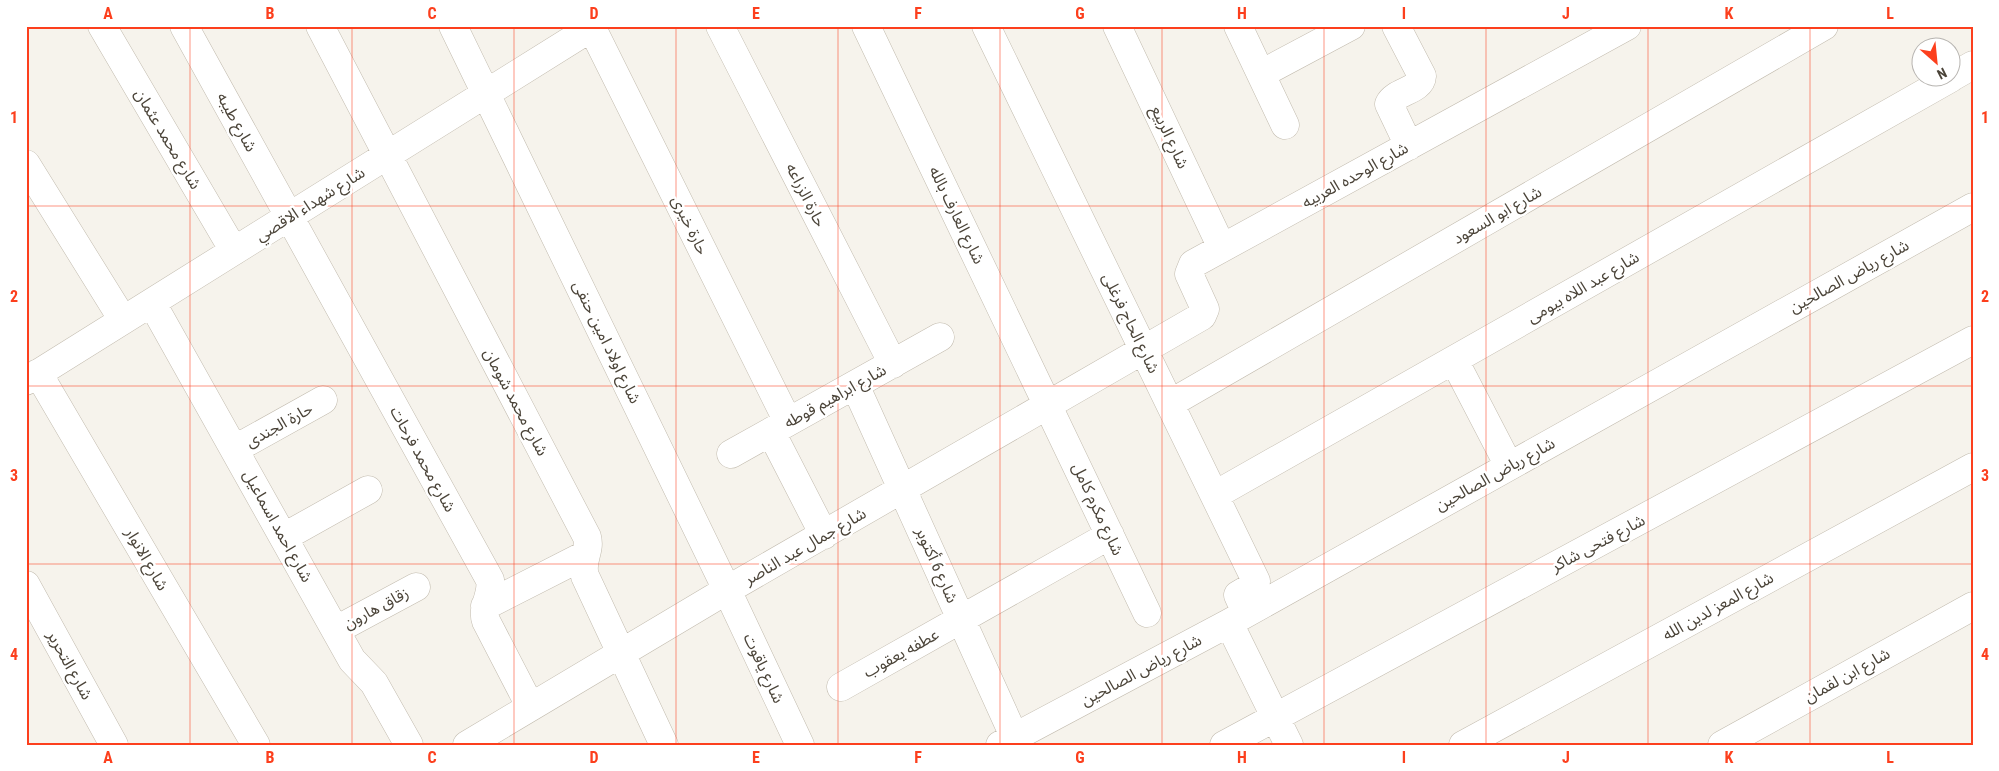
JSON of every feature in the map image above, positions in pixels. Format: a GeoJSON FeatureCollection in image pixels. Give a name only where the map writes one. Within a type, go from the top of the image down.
{"type":"FeatureCollection","features":[{"type":"Feature","properties":{"kind":"street","name":"شارع محمد عثمان"},"geometry":{"type":"LineString","coordinates":[[102,26],[234,251]]}},
{"type":"Feature","properties":{"kind":"street","name":"شارع طيبه"},"geometry":{"type":"LineString","coordinates":[[184,26],[290,217]]}},
{"type":"Feature","properties":{"kind":"street","name":"شارع محمد شومان"},"geometry":{"type":"LineString","coordinates":[[320,26],[585,532],[588,546],[582,565],[584,576],[664,745]]}},
{"type":"Feature","properties":{"kind":"street","name":"شارع اولاد امين حنفى"},"geometry":{"type":"LineString","coordinates":[[452,26],[727,590]]}},
{"type":"Feature","properties":{"kind":"street","name":"حارة الزراعه"},"geometry":{"type":"LineString","coordinates":[[720,26],[893,364]]}},
{"type":"Feature","properties":{"kind":"street","name":"شارع العارف بالله"},"geometry":{"type":"LineString","coordinates":[[866,26],[1049,404]]}},
{"type":"Feature","properties":{"kind":"street","name":"شارع الحاج فرغلى"},"geometry":{"type":"LineString","coordinates":[[986,26],[1256,581],[1255,585],[1238,595],[1238,618]]}},
{"type":"Feature","properties":{"kind":"street","name":"شارع الربيع"},"geometry":{"type":"LineString","coordinates":[[1117,26],[1222,248]]}},
{"type":"Feature","properties":{"kind":"street"},"geometry":{"type":"LineString","coordinates":[[1238,26],[1286,125]]}},
{"type":"Feature","properties":{"kind":"street"},"geometry":{"type":"LineString","coordinates":[[1261,74],[1351,26]]}},
{"type":"Feature","properties":{"kind":"street"},"geometry":{"type":"LineString","coordinates":[[1396,26],[1422,76],[1419,84],[1392,98],[1389,104],[1409,146]]}},
{"type":"Feature","properties":{"kind":"street","name":"شارع الوحده العربيه"},"geometry":{"type":"LineString","coordinates":[[1144,349],[1204,314],[1205,309],[1190,278],[1189,270],[1193,264],[1627,26]]}},
{"type":"Feature","properties":{"kind":"street","name":"شارع ابو السعود"},"geometry":{"type":"LineString","coordinates":[[1171,404],[1824,26]]}},
{"type":"Feature","properties":{"kind":"street","name":"شارع شهداء الاقصي"},"geometry":{"type":"LineString","coordinates":[[32,377],[592,27]]}},
{"type":"Feature","properties":{"kind":"street","name":"حارة خيرى"},"geometry":{"type":"LineString","coordinates":[[592,27],[779,427],[824,534]]}},
{"type":"Feature","properties":{"kind":"street","name":"شارع عبد اللاه بيومى"},"geometry":{"type":"LineString","coordinates":[[1962,71],[1973,65]]}},
{"type":"Feature","properties":{"kind":"street","name":"شارع عبد اللاه بيومى"},"geometry":{"type":"LineString","coordinates":[[1215,495],[1932,88]]}},
{"type":"Feature","properties":{"kind":"street"},"geometry":{"type":"LineString","coordinates":[[26,164],[123,320]]}},
{"type":"Feature","properties":{"kind":"street","name":"شارع رياض الصالحين"},"geometry":{"type":"LineString","coordinates":[[1011,742],[1238,618],[1973,207]]}},
{"type":"Feature","properties":{"kind":"street","name":"شارع محمد فرحات"},"geometry":{"type":"LineString","coordinates":[[290,217],[490,580],[490,592],[485,606],[486,622],[530,706]]}},
{"type":"Feature","properties":{"kind":"street","name":"شارع احمد اسماعيل"},"geometry":{"type":"LineString","coordinates":[[152,303],[355,664],[380,692],[409,745]]}},
{"type":"Feature","properties":{"kind":"street","name":"شارع ابراهيم قوطه"},"geometry":{"type":"LineString","coordinates":[[731,454],[940,337]]}},
{"type":"Feature","properties":{"kind":"street","name":"شارع فتحى شاكر"},"geometry":{"type":"LineString","coordinates":[[1224,745],[1973,340]]}},
{"type":"Feature","properties":{"kind":"street","name":"شارع جمال عبد الناصر"},"geometry":{"type":"LineString","coordinates":[[467,745],[727,590],[1144,349]]}},
{"type":"Feature","properties":{"kind":"street"},"geometry":{"type":"LineString","coordinates":[[1454,360],[1509,466]]}},
{"type":"Feature","properties":{"kind":"street","name":"شارع الانوار"},"geometry":{"type":"LineString","coordinates":[[32,377],[256,745]]}},
{"type":"Feature","properties":{"kind":"street","name":"شارع 6 أكتوبر"},"geometry":{"type":"LineString","coordinates":[[855,385],[962,619],[1011,742]]}},
{"type":"Feature","properties":{"kind":"street","name":"حارة الجندى"},"geometry":{"type":"LineString","coordinates":[[235,449],[323,400]]}},
{"type":"Feature","properties":{"kind":"street","name":"شارع مكرم كامل"},"geometry":{"type":"LineString","coordinates":[[1049,404],[1147,613]]}},
{"type":"Feature","properties":{"kind":"street","name":"شارع المعز لدين الله"},"geometry":{"type":"LineString","coordinates":[[1463,745],[1973,467]]}},
{"type":"Feature","properties":{"kind":"street"},"geometry":{"type":"LineString","coordinates":[[284,537],[368,490]]}},
{"type":"Feature","properties":{"kind":"street","name":"عطفه يعقوب"},"geometry":{"type":"LineString","coordinates":[[841,687],[1110,535]]}},
{"type":"Feature","properties":{"kind":"street"},"geometry":{"type":"LineString","coordinates":[[485,606],[585,555]]}},
{"type":"Feature","properties":{"kind":"street","name":"شارع التحرير"},"geometry":{"type":"LineString","coordinates":[[26,586],[114,745]]}},
{"type":"Feature","properties":{"kind":"street","name":"زقاق هارون"},"geometry":{"type":"LineString","coordinates":[[336,630],[416,587]]}},
{"type":"Feature","properties":{"kind":"street","name":"شارع ياقوت"},"geometry":{"type":"LineString","coordinates":[[727,590],[800,745]]}},
{"type":"Feature","properties":{"kind":"street","name":"شارع ابن لقمان"},"geometry":{"type":"LineString","coordinates":[[1722,745],[1973,606]]}},
{"type":"Feature","properties":{"kind":"street"},"geometry":{"type":"LineString","coordinates":[[1238,618],[1275,717],[1289,745]]}}]}
